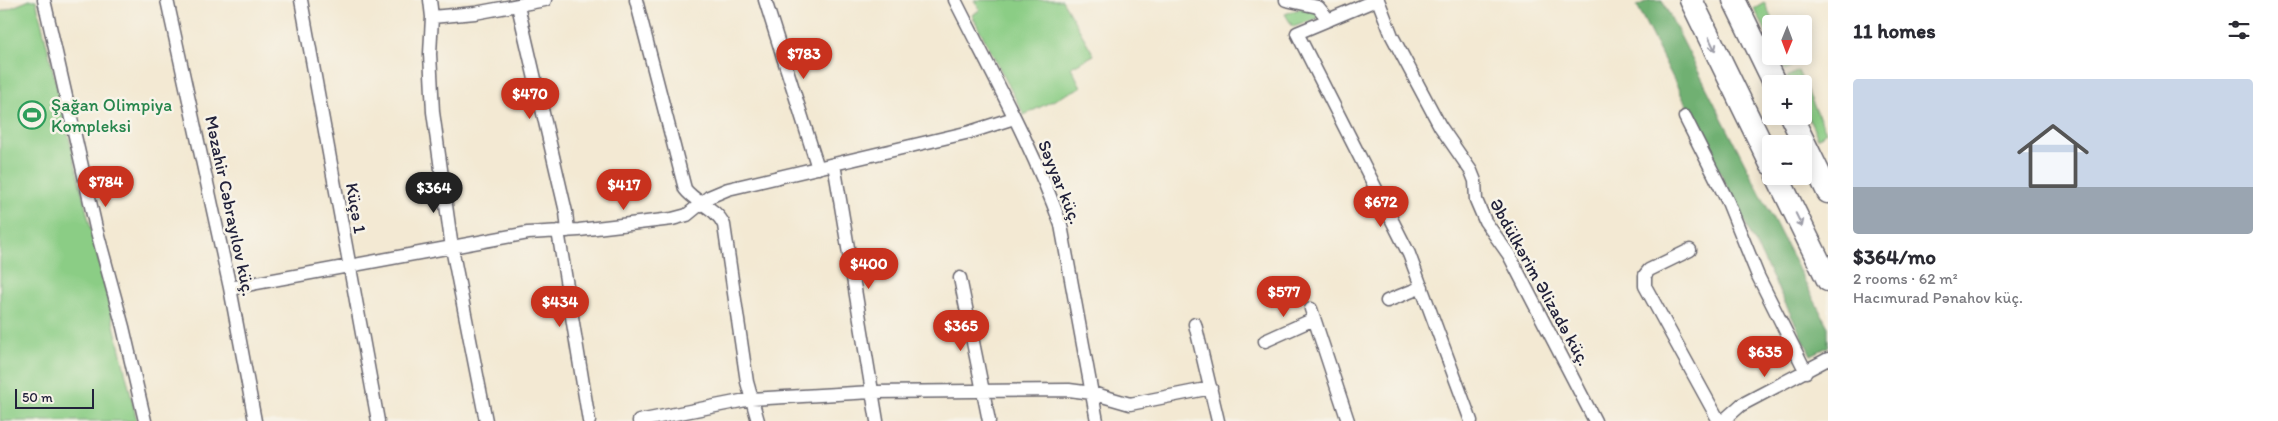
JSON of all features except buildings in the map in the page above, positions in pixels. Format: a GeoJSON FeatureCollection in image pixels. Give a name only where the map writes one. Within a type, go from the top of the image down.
{"type":"FeatureCollection","features":[{"type":"Feature","properties":{"kind":"highway"},"geometry":{"type":"LineString","coordinates":[[1691,0],[1762,146]]}},
{"type":"Feature","properties":{"kind":"highway"},"geometry":{"type":"LineString","coordinates":[[1734,0],[1771,75]]}},
{"type":"Feature","properties":{"kind":"highway"},"geometry":{"type":"LineString","coordinates":[[1795,125],[1828,192]]}},
{"type":"Feature","properties":{"kind":"highway"},"geometry":{"type":"LineString","coordinates":[[1781,185],[1828,280]]}},
{"type":"Feature","properties":{"kind":"street"},"geometry":{"type":"LineString","coordinates":[[44,0],[96,228],[123,327],[145,421]]}},
{"type":"Feature","properties":{"kind":"street","name":"Məzahir Cəbrayılov küç."},"geometry":{"type":"LineString","coordinates":[[166,0],[185,77],[230,288],[255,421]]}},
{"type":"Feature","properties":{"kind":"street","name":"Küçə 1"},"geometry":{"type":"LineString","coordinates":[[301,0],[348,267],[378,421]]}},
{"type":"Feature","properties":{"kind":"street"},"geometry":{"type":"LineString","coordinates":[[430,0],[432,17],[430,54],[431,92],[452,248],[486,421]]}},
{"type":"Feature","properties":{"kind":"street"},"geometry":{"type":"LineString","coordinates":[[432,17],[518,6],[545,0]]}},
{"type":"Feature","properties":{"kind":"street"},"geometry":{"type":"LineString","coordinates":[[636,0],[681,177],[690,196],[720,216],[724,225],[743,361],[758,421]]}},
{"type":"Feature","properties":{"kind":"street"},"geometry":{"type":"LineString","coordinates":[[765,0],[818,168]]}},
{"type":"Feature","properties":{"kind":"street","name":"Səyyar küç."},"geometry":{"type":"LineString","coordinates":[[955,0],[1054,203],[1061,225],[1097,421]]}},
{"type":"Feature","properties":{"kind":"street"},"geometry":{"type":"LineString","coordinates":[[1286,0],[1318,7],[1329,20]]}},
{"type":"Feature","properties":{"kind":"street"},"geometry":{"type":"LineString","coordinates":[[1377,0],[1297,33],[1398,231],[1422,287],[1471,421]]}},
{"type":"Feature","properties":{"kind":"street","name":"Əbdülkərim Əlizadə küç."},"geometry":{"type":"LineString","coordinates":[[1377,0],[1392,36],[1440,126],[1471,171],[1475,180],[1476,200],[1485,221],[1509,255],[1595,421]]}},
{"type":"Feature","properties":{"kind":"street"},"geometry":{"type":"LineString","coordinates":[[518,6],[566,212],[563,231],[589,421]]}},
{"type":"Feature","properties":{"kind":"street"},"geometry":{"type":"LineString","coordinates":[[1686,117],[1728,202],[1758,276],[1806,372]]}},
{"type":"Feature","properties":{"kind":"street"},"geometry":{"type":"LineString","coordinates":[[230,288],[528,233],[672,219],[687,215],[709,197],[728,190],[970,132],[1014,118]]}},
{"type":"Feature","properties":{"kind":"street"},"geometry":{"type":"LineString","coordinates":[[834,164],[877,421]]}},
{"type":"Feature","properties":{"kind":"street"},"geometry":{"type":"LineString","coordinates":[[1690,250],[1649,270],[1645,275],[1645,286],[1719,421]]}},
{"type":"Feature","properties":{"kind":"street"},"geometry":{"type":"LineString","coordinates":[[960,278],[989,421]]}},
{"type":"Feature","properties":{"kind":"street"},"geometry":{"type":"LineString","coordinates":[[1387,301],[1422,287]]}},
{"type":"Feature","properties":{"kind":"street"},"geometry":{"type":"LineString","coordinates":[[1265,341],[1313,314],[1348,421]]}},
{"type":"Feature","properties":{"kind":"street"},"geometry":{"type":"LineString","coordinates":[[1195,324],[1218,421]]}},
{"type":"Feature","properties":{"kind":"street"},"geometry":{"type":"LineString","coordinates":[[1723,421],[1741,405],[1828,359]]}},
{"type":"Feature","properties":{"kind":"street"},"geometry":{"type":"LineString","coordinates":[[639,421],[751,399],[872,392],[1068,390],[1092,392],[1130,404],[1211,388]]}},
{"type":"Feature","properties":{"kind":"street"},"geometry":{"type":"LineString","coordinates":[[705,408],[706,421]]}},
{"type":"Feature","properties":{"kind":"green space","name":"Şağan Olimpiya Kompleksi"},"geometry":{"type":"Polygon","coordinates":[[[30,0],[36,0],[137,421],[0,421],[0,12],[30,0]]]}},
{"type":"Feature","properties":{"kind":"green space"},"geometry":{"type":"Polygon","coordinates":[[[974,0],[1062,0],[1094,55],[1071,67],[1081,87],[1024,115],[972,15],[980,10],[974,0]]]}},
{"type":"Feature","properties":{"kind":"green space"},"geometry":{"type":"Polygon","coordinates":[[[1649,0],[1662,0],[1828,327],[1828,347],[1811,355],[1637,6],[1649,0]]]}},
{"type":"Feature","properties":{"kind":"green space"},"geometry":{"type":"Polygon","coordinates":[[[1764,2],[1770,15],[1762,15],[1762,24],[1754,8],[1764,2]]]}},
{"type":"Feature","properties":{"kind":"green space"},"geometry":{"type":"Polygon","coordinates":[[[1302,8],[1316,12],[1319,18],[1293,27],[1285,14],[1302,8]]]}},
{"type":"Feature","properties":{"kind":"green space"},"geometry":{"type":"Polygon","coordinates":[[[1783,65],[1794,65],[1785,70],[1783,65]]]}},
{"type":"Feature","properties":{"kind":"green space"},"geometry":{"type":"Polygon","coordinates":[[[1798,71],[1800,75],[1791,75],[1798,71]]]}},
{"type":"Feature","properties":{"kind":"green space"},"geometry":{"type":"Polygon","coordinates":[[[1812,101],[1826,132],[1818,138],[1812,125],[1812,101]]]}},
{"type":"Feature","properties":{"kind":"place","name":"Şağan Olimpiya Kompleksi"},"geometry":{"type":"Point","coordinates":[32,115]}}]}
